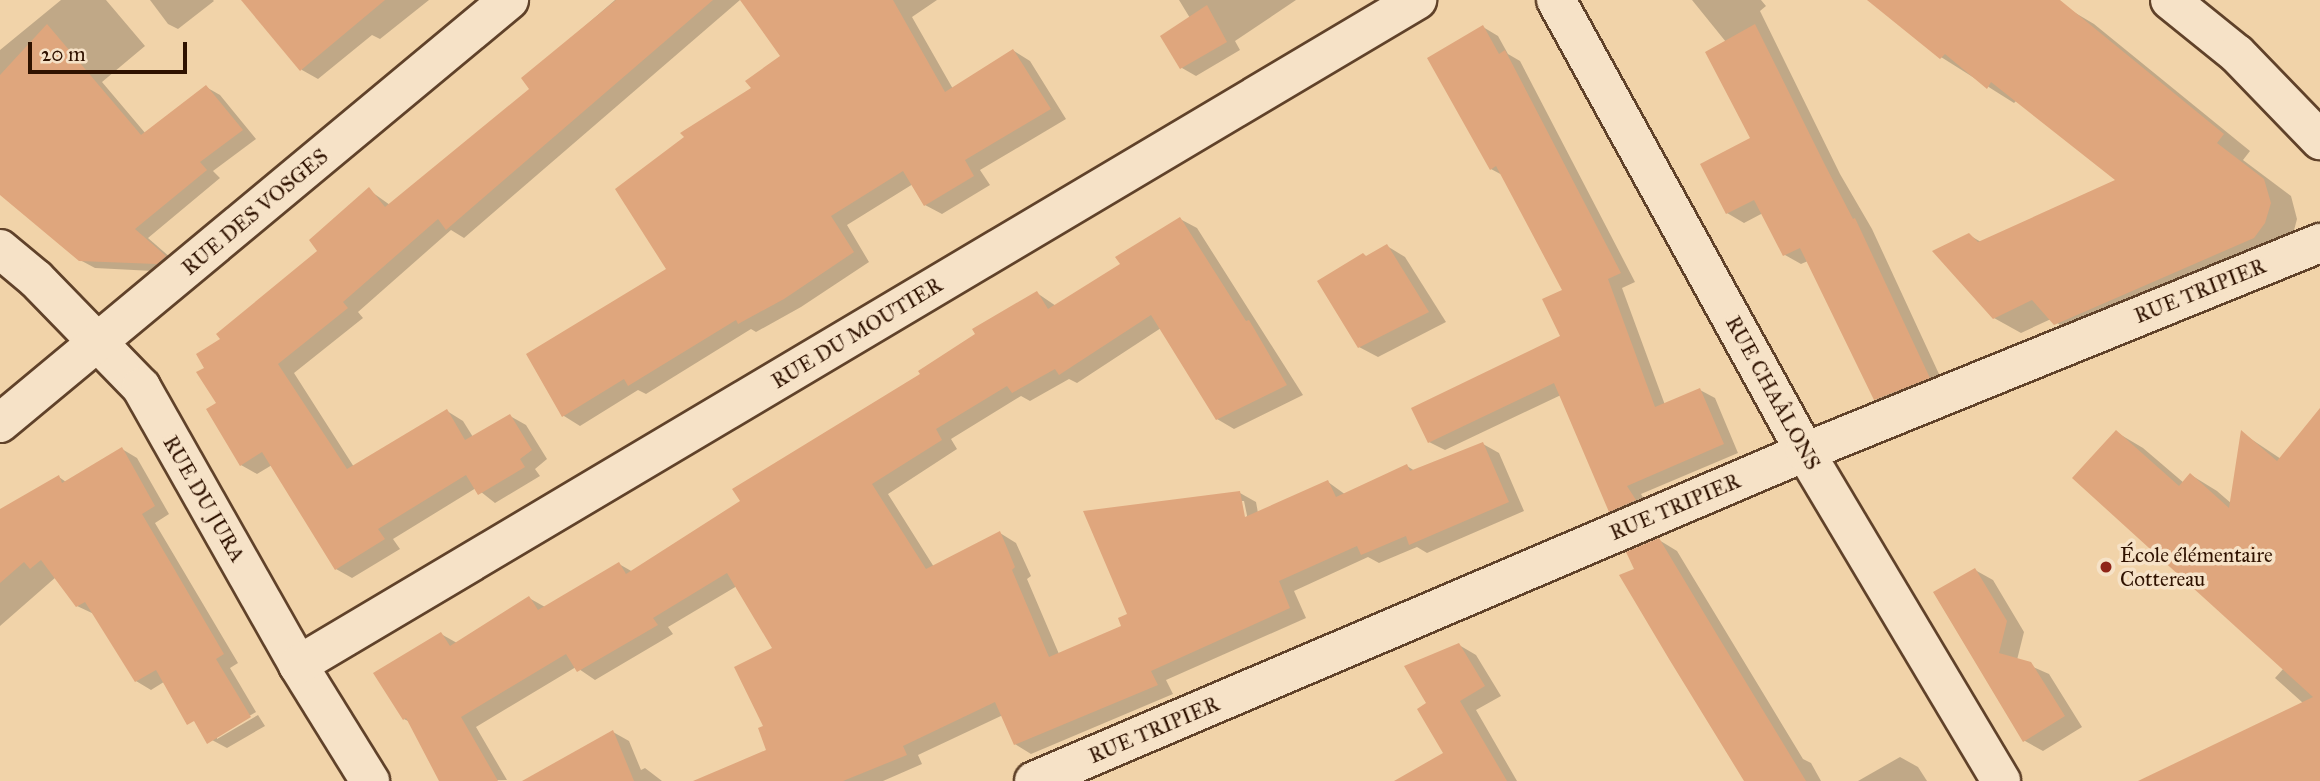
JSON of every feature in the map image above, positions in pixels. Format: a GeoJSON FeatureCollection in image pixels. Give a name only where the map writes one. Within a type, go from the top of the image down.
{"type":"FeatureCollection","features":[{"type":"Feature","properties":{"kind":"street","name":"RUE DES VOSGES"},"geometry":{"type":"LineString","coordinates":[[0,423],[509,0]]}},
{"type":"Feature","properties":{"kind":"street","name":"RUE DU MOUTIER"},"geometry":{"type":"LineString","coordinates":[[298,665],[1417,0]]}},
{"type":"Feature","properties":{"kind":"street","name":"RUE CHAÂLONS"},"geometry":{"type":"LineString","coordinates":[[1556,0],[1805,452],[2001,781]]}},
{"type":"Feature","properties":{"kind":"street"},"geometry":{"type":"LineString","coordinates":[[2170,0],[2238,54],[2320,104]]}},
{"type":"Feature","properties":{"kind":"street"},"geometry":{"type":"LineString","coordinates":[[2238,54],[2320,140]]}},
{"type":"Feature","properties":{"kind":"street","name":"RUE TRIPIER"},"geometry":{"type":"LineString","coordinates":[[1034,781],[1805,452],[2320,243]]}},
{"type":"Feature","properties":{"kind":"street","name":"RUE DU JURA"},"geometry":{"type":"LineString","coordinates":[[0,249],[36,279],[141,387],[298,665],[370,781]]}},
{"type":"Feature","properties":{"kind":"building"},"geometry":{"type":"Polygon","coordinates":[[[241,0],[385,0],[300,71],[241,0]]]}},
{"type":"Feature","properties":{"kind":"building"},"geometry":{"type":"Polygon","coordinates":[[[616,0],[713,0],[446,230],[438,219],[343,302],[348,308],[278,364],[347,469],[447,409],[465,440],[510,414],[532,450],[520,459],[525,467],[478,495],[466,475],[378,529],[385,539],[335,570],[262,452],[240,466],[206,409],[216,403],[196,372],[204,368],[196,354],[220,339],[216,334],[317,251],[309,240],[369,187],[385,207],[529,89],[521,78],[616,0]]]}},
{"type":"Feature","properties":{"kind":"building"},"geometry":{"type":"Polygon","coordinates":[[[740,0],[893,0],[945,92],[1013,49],[1051,109],[965,160],[974,176],[924,206],[903,171],[831,216],[854,252],[784,299],[738,324],[736,320],[628,386],[624,379],[562,417],[526,354],[666,269],[615,189],[684,137],[680,133],[751,88],[745,81],[780,56],[740,0]]]}},
{"type":"Feature","properties":{"kind":"building"},"geometry":{"type":"Polygon","coordinates":[[[1867,0],[2060,0],[2224,134],[2217,143],[2264,179],[2271,203],[2265,223],[2254,238],[2054,325],[2032,300],[1993,319],[1932,251],[1969,233],[1978,242],[2115,180],[1991,82],[1987,89],[1945,54],[1940,59],[1867,0]]]}},
{"type":"Feature","properties":{"kind":"building"},"geometry":{"type":"Polygon","coordinates":[[[1207,5],[1227,42],[1180,69],[1160,36],[1207,5]]]}},
{"type":"Feature","properties":{"kind":"building"},"geometry":{"type":"Polygon","coordinates":[[[47,24],[141,135],[206,85],[243,130],[200,162],[207,170],[135,229],[166,256],[157,264],[79,261],[0,195],[0,75],[47,24]]]}},
{"type":"Feature","properties":{"kind":"building"},"geometry":{"type":"Polygon","coordinates":[[[1755,24],[1824,163],[1853,219],[1855,218],[1930,378],[1874,400],[1800,248],[1783,256],[1754,200],[1726,214],[1700,164],[1750,138],[1705,52],[1755,24]]]}},
{"type":"Feature","properties":{"kind":"building"},"geometry":{"type":"Polygon","coordinates":[[[1483,25],[1499,54],[1505,50],[1621,273],[1608,279],[1655,407],[1700,388],[1724,444],[1627,486],[1636,500],[1609,512],[1554,383],[1428,443],[1411,408],[1560,336],[1542,299],[1562,290],[1496,166],[1490,170],[1427,58],[1483,25]]]}},
{"type":"Feature","properties":{"kind":"building"},"geometry":{"type":"Polygon","coordinates":[[[1180,217],[1246,321],[1249,320],[1287,385],[1216,420],[1151,315],[1059,375],[1055,369],[1012,393],[1007,386],[936,429],[942,440],[872,484],[926,569],[1000,531],[1015,567],[1012,570],[1049,657],[1121,626],[1118,618],[1127,614],[1083,511],[1240,491],[1245,517],[1328,480],[1336,497],[1407,464],[1410,471],[1483,442],[1509,502],[1409,545],[1406,536],[1361,555],[1357,546],[1279,581],[1290,608],[1151,671],[1158,685],[1014,745],[995,702],[903,746],[907,755],[843,781],[693,781],[766,750],[758,728],[763,726],[734,667],[772,648],[727,573],[653,618],[658,625],[577,672],[566,654],[461,717],[498,781],[439,781],[406,718],[403,720],[373,673],[441,632],[450,646],[529,596],[538,610],[619,562],[626,574],[740,501],[732,489],[920,374],[918,371],[975,334],[972,329],[1037,291],[1048,309],[1120,264],[1115,257],[1180,217]]]}},
{"type":"Feature","properties":{"kind":"building"},"geometry":{"type":"Polygon","coordinates":[[[1387,244],[1429,312],[1358,348],[1317,281],[1363,253],[1366,256],[1387,244]]]}},
{"type":"Feature","properties":{"kind":"building"},"geometry":{"type":"Polygon","coordinates":[[[2320,408],[2320,781],[2138,781],[2313,697],[2072,478],[2116,430],[2179,486],[2190,473],[2229,508],[2241,430],[2277,461],[2320,408]]]}},
{"type":"Feature","properties":{"kind":"building"},"geometry":{"type":"Polygon","coordinates":[[[122,447],[155,506],[142,514],[224,654],[216,659],[251,717],[207,744],[194,721],[187,725],[156,670],[135,682],[85,602],[76,607],[41,560],[30,569],[24,562],[0,583],[0,509],[59,475],[62,483],[122,447]]]}},
{"type":"Feature","properties":{"kind":"building"},"geometry":{"type":"Polygon","coordinates":[[[1659,538],[1806,781],[1744,781],[1669,659],[1619,575],[1634,569],[1626,552],[1659,538]]]}},
{"type":"Feature","properties":{"kind":"building"},"geometry":{"type":"Polygon","coordinates":[[[1975,568],[2007,621],[1999,653],[2031,662],[2065,716],[2023,742],[1933,592],[1975,568]]]}},
{"type":"Feature","properties":{"kind":"building"},"geometry":{"type":"Polygon","coordinates":[[[1459,643],[1485,686],[1460,701],[1507,781],[1394,781],[1443,753],[1417,709],[1426,703],[1404,666],[1459,643]]]}},
{"type":"Feature","properties":{"kind":"building"},"geometry":{"type":"Polygon","coordinates":[[[613,730],[634,781],[522,781],[613,730]]]}},
{"type":"Feature","properties":{"kind":"place","name":"École élémentaire Cottereau"},"geometry":{"type":"Point","coordinates":[2106,567]}}]}
